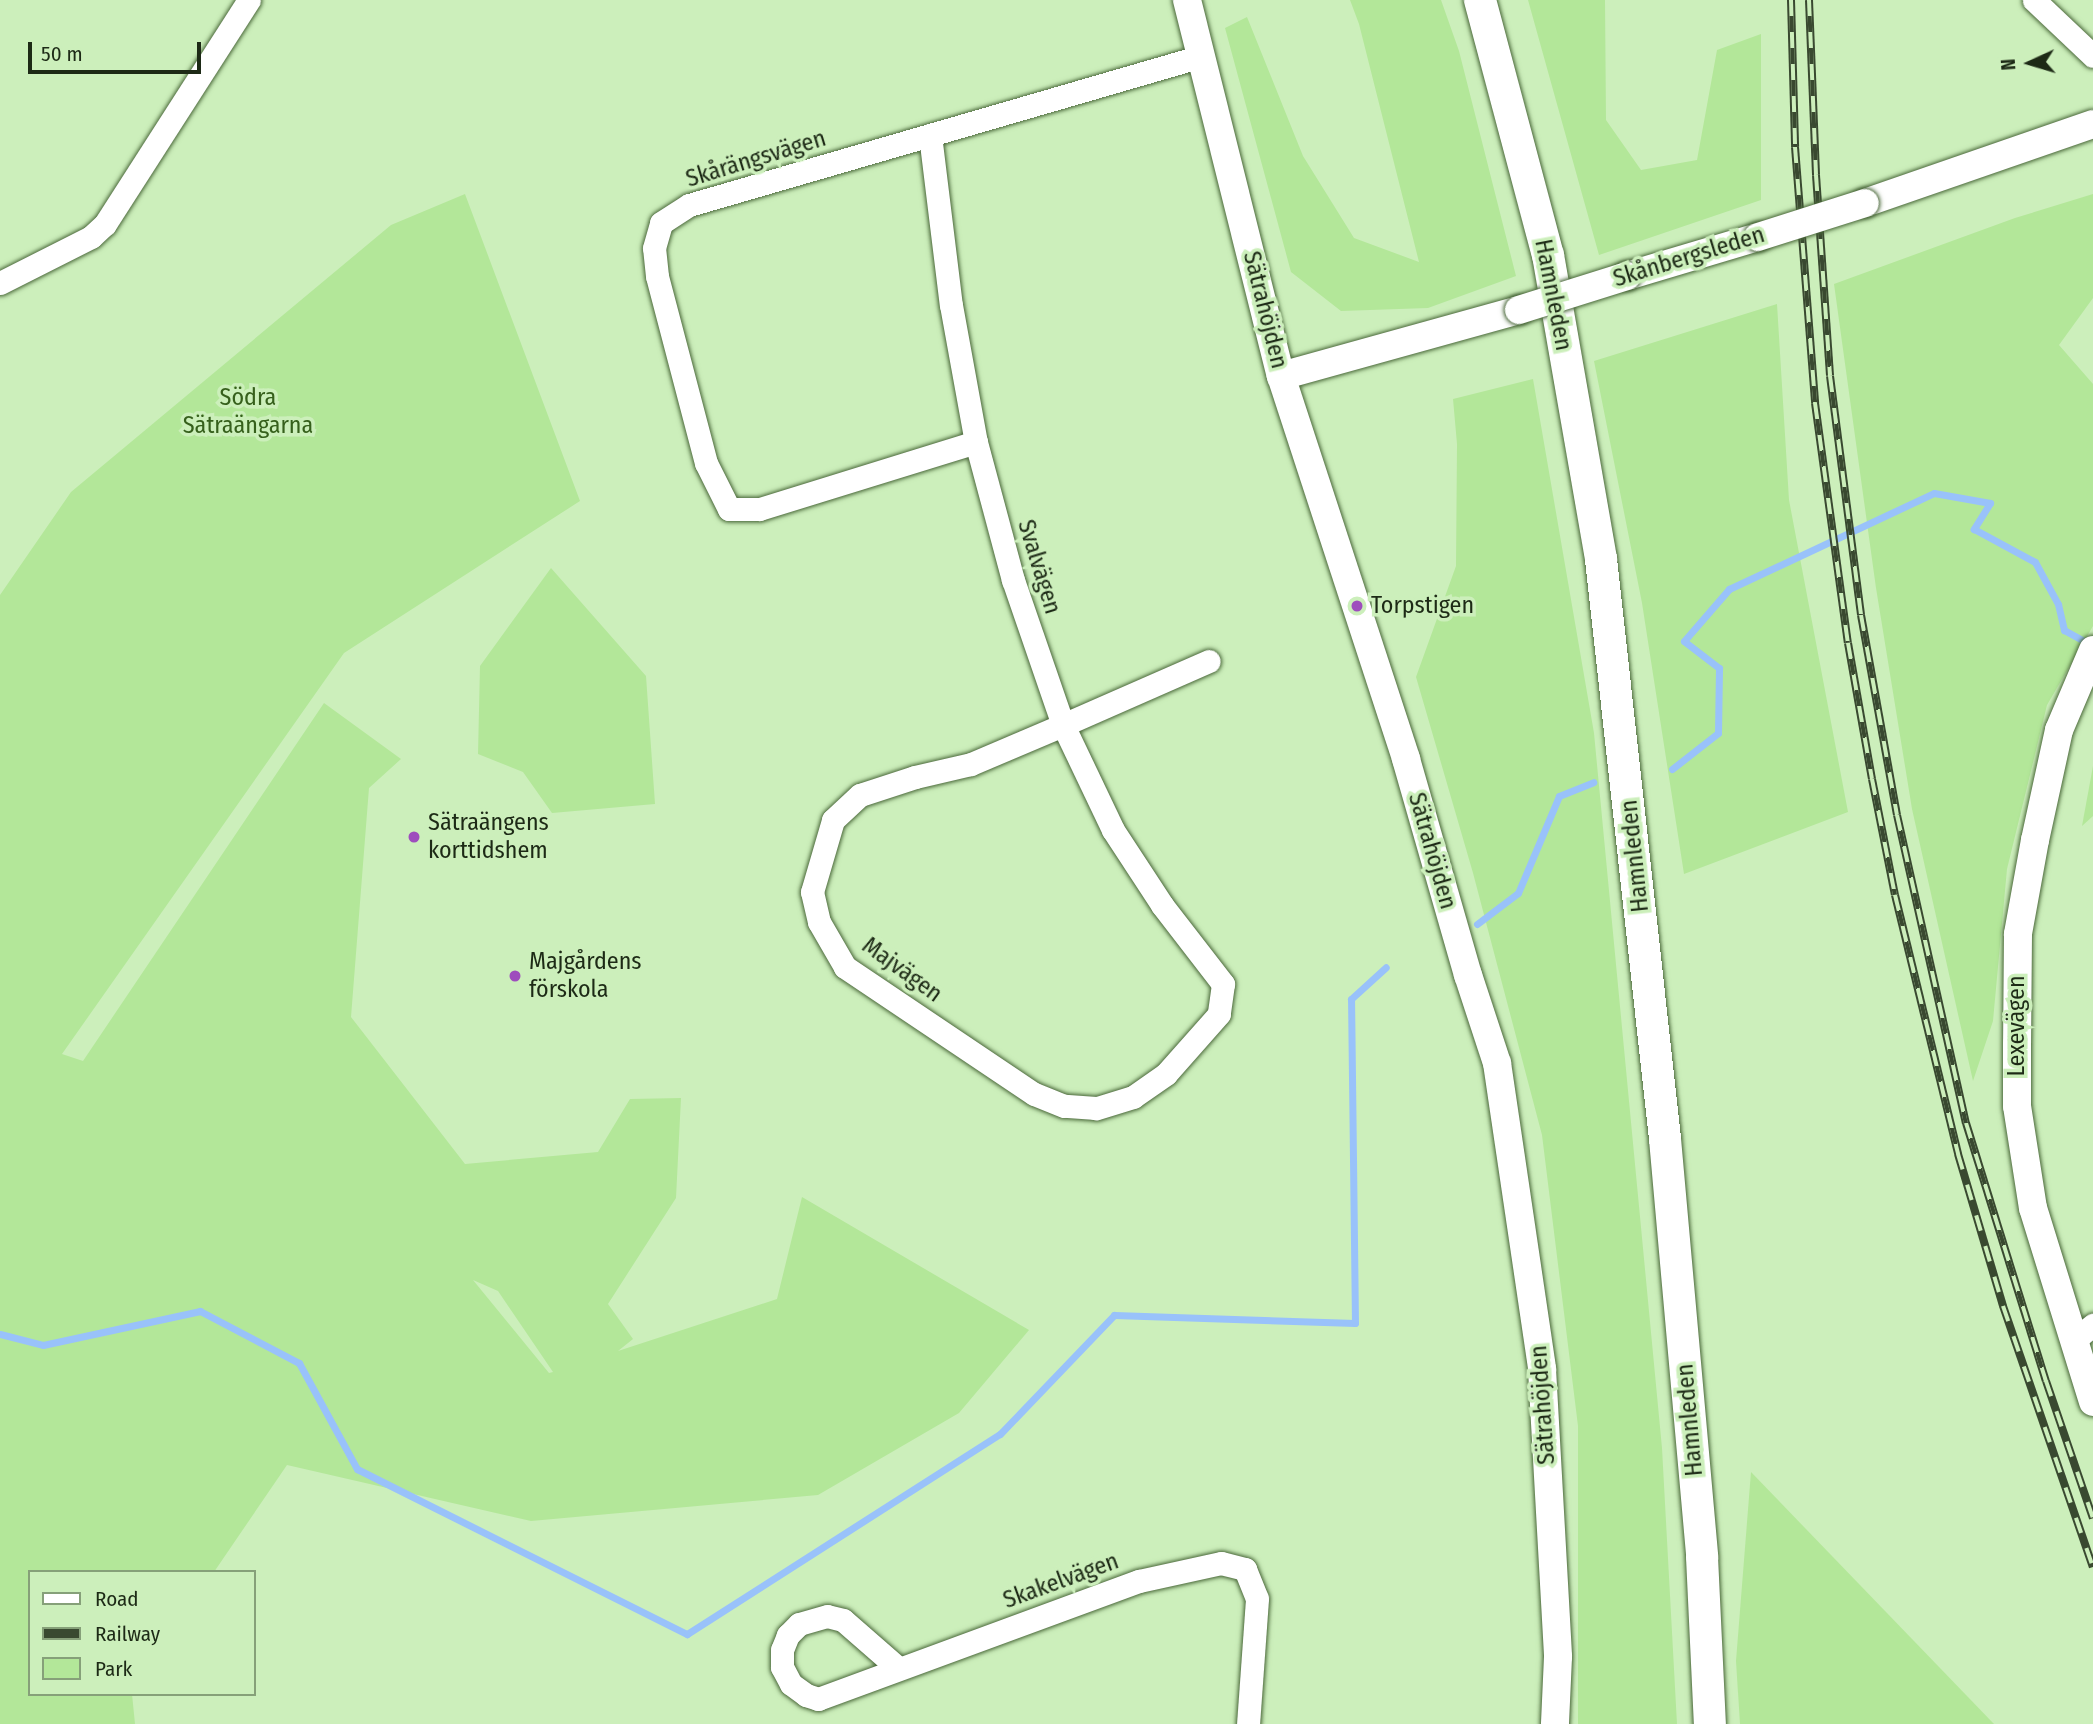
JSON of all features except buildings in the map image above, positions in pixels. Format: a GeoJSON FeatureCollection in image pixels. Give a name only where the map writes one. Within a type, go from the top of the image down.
{"type":"FeatureCollection","features":[{"type":"Feature","properties":{"kind":"main road","name":"Hamnleden"},"geometry":{"type":"LineString","coordinates":[[1480,0],[1548,255],[1601,559],[1665,1139],[1702,1557],[1710,1724]]}},
{"type":"Feature","properties":{"kind":"street"},"geometry":{"type":"LineString","coordinates":[[0,283],[91,237],[105,224],[249,0]]}},
{"type":"Feature","properties":{"kind":"street","name":"Sätrahöjden"},"geometry":{"type":"LineString","coordinates":[[1187,0],[1281,376],[1406,759],[1468,975],[1497,1063],[1542,1368],[1558,1657],[1555,1724]]}},
{"type":"Feature","properties":{"kind":"street"},"geometry":{"type":"LineString","coordinates":[[2034,0],[2093,56]]}},
{"type":"Feature","properties":{"kind":"street","name":"Skårängsvägen"},"geometry":{"type":"LineString","coordinates":[[976,442],[759,509],[729,509],[706,463],[657,276],[654,248],[661,223],[689,205],[1202,56]]}},
{"type":"Feature","properties":{"kind":"street","name":"Skånbergsleden"},"geometry":{"type":"LineString","coordinates":[[1281,376],[1519,310],[1758,237],[1866,203],[2093,124]]}},
{"type":"Feature","properties":{"kind":"street","name":"Svalvägen"},"geometry":{"type":"LineString","coordinates":[[930,135],[951,305],[976,442],[1013,580],[1063,725],[1113,830],[1162,905],[1216,970]]}},
{"type":"Feature","properties":{"kind":"street","name":"Lexevägen"},"geometry":{"type":"LineString","coordinates":[[2093,650],[2059,730],[2018,934],[2017,1044],[2017,1106],[2033,1208],[2083,1333],[2093,1402]]}},
{"type":"Feature","properties":{"kind":"street","name":"Majvägen"},"geometry":{"type":"LineString","coordinates":[[1209,661],[971,764],[915,777],[860,795],[833,820],[812,892],[819,922],[845,967],[1034,1094],[1064,1106],[1097,1108],[1133,1097],[1166,1074],[1219,1014],[1223,984],[1216,970]]}},
{"type":"Feature","properties":{"kind":"street","name":"Skakelvägen"},"geometry":{"type":"LineString","coordinates":[[898,1668],[843,1620],[827,1616],[799,1625],[788,1635],[782,1650],[782,1667],[791,1684],[806,1695],[818,1699],[1139,1581],[1221,1563],[1245,1569],[1257,1599],[1248,1724]]}},
{"type":"Feature","properties":{"kind":"green space"},"geometry":{"type":"Polygon","coordinates":[[[1350,0],[1441,0],[1459,51],[1516,276],[1428,308],[1341,311],[1291,272],[1225,28],[1247,17],[1303,156],[1354,238],[1419,262],[1359,24],[1350,0]]]}},
{"type":"Feature","properties":{"kind":"green space"},"geometry":{"type":"Polygon","coordinates":[[[1528,0],[1605,0],[1606,120],[1641,170],[1697,160],[1717,50],[1761,34],[1761,200],[1599,255],[1528,0]]]}},
{"type":"Feature","properties":{"kind":"green space","name":"Södra Sätraängarna"},"geometry":{"type":"Polygon","coordinates":[[[465,194],[580,501],[344,653],[62,1054],[83,1061],[324,703],[401,759],[369,788],[351,1017],[465,1164],[598,1152],[630,1099],[681,1098],[676,1198],[608,1304],[633,1339],[618,1351],[777,1299],[802,1197],[1029,1330],[959,1413],[818,1495],[531,1521],[287,1465],[215,1570],[28,1570],[28,1696],[132,1696],[135,1724],[0,1724],[0,595],[71,492],[391,225],[465,194]],[[473,1280],[549,1373],[553,1372],[498,1291],[473,1280]]]}},
{"type":"Feature","properties":{"kind":"green space"},"geometry":{"type":"Polygon","coordinates":[[[2093,194],[2093,298],[2059,345],[2093,384],[2093,626],[2047,705],[2007,869],[1993,1021],[1973,1081],[1912,809],[1876,588],[1834,284],[2015,218],[2093,194]]]}},
{"type":"Feature","properties":{"kind":"green space"},"geometry":{"type":"Polygon","coordinates":[[[1777,304],[1789,500],[1848,812],[1684,874],[1642,603],[1594,361],[1777,304]]]}},
{"type":"Feature","properties":{"kind":"green space"},"geometry":{"type":"Polygon","coordinates":[[[1533,379],[1594,733],[1662,1448],[1677,1724],[1578,1724],[1578,1426],[1542,1135],[1473,873],[1416,677],[1456,566],[1457,444],[1453,399],[1533,379]]]}},
{"type":"Feature","properties":{"kind":"green space"},"geometry":{"type":"Polygon","coordinates":[[[551,568],[646,676],[655,804],[552,813],[523,772],[478,754],[480,666],[551,568]]]}},
{"type":"Feature","properties":{"kind":"green space"},"geometry":{"type":"Polygon","coordinates":[[[2093,766],[2093,816],[2082,826],[2093,766]]]}},
{"type":"Feature","properties":{"kind":"green space"},"geometry":{"type":"Polygon","coordinates":[[[1751,1472],[1994,1724],[1740,1724],[1736,1661],[1751,1472]]]}},
{"type":"Feature","properties":{"kind":"waterway"},"geometry":{"type":"LineString","coordinates":[[1672,769],[1718,733],[1719,668],[1684,641],[1729,589],[1934,493],[1990,503],[1974,529],[2035,562],[2058,604],[2064,630],[2091,645]]}},
{"type":"Feature","properties":{"kind":"waterway"},"geometry":{"type":"LineString","coordinates":[[1477,924],[1518,893],[1559,796],[1593,782]]}},
{"type":"Feature","properties":{"kind":"waterway"},"geometry":{"type":"LineString","coordinates":[[0,1334],[43,1345],[200,1311],[299,1363],[357,1469],[687,1634],[1000,1434],[1114,1315],[1355,1323],[1351,999],[1386,967]]}},
{"type":"Feature","properties":{"kind":"railway"},"geometry":{"type":"LineString","coordinates":[[1791,0],[1795,147],[1815,403],[1848,643],[1872,779],[1895,895],[1958,1154],[2003,1306],[2093,1567]]}},
{"type":"Feature","properties":{"kind":"railway"},"geometry":{"type":"LineString","coordinates":[[1809,0],[1816,175],[1830,376],[1861,615],[1897,815],[1966,1123],[2046,1381],[2093,1518]]}},
{"type":"Feature","properties":{"kind":"place","name":"Torpstigen"},"geometry":{"type":"Point","coordinates":[1357,606]}},
{"type":"Feature","properties":{"kind":"place","name":"Sätraängens korttidshem"},"geometry":{"type":"Point","coordinates":[414,837]}},
{"type":"Feature","properties":{"kind":"place","name":"Majgårdens förskola"},"geometry":{"type":"Point","coordinates":[515,976]}}]}
